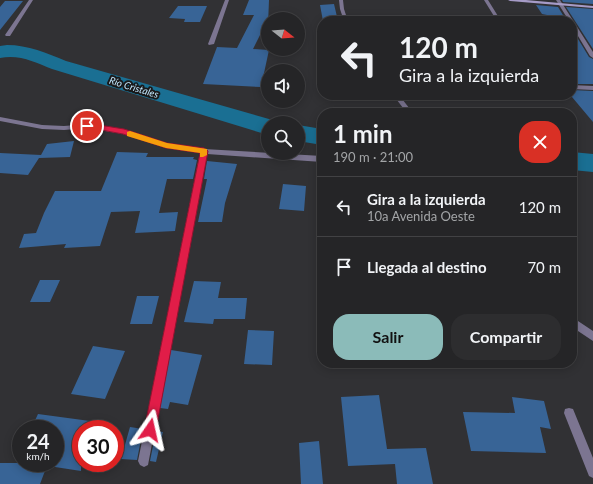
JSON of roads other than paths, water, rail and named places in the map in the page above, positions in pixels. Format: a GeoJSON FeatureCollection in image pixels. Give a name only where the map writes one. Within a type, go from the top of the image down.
{"type":"FeatureCollection","features":[{"type":"Feature","properties":{"kind":"street"},"geometry":{"type":"LineString","coordinates":[[8,36],[31,0]]}},
{"type":"Feature","properties":{"kind":"street"},"geometry":{"type":"LineString","coordinates":[[211,44],[227,0]]}},
{"type":"Feature","properties":{"kind":"street"},"geometry":{"type":"LineString","coordinates":[[341,0],[344,16]]}},
{"type":"Feature","properties":{"kind":"street"},"geometry":{"type":"LineString","coordinates":[[486,0],[496,16]]}},
{"type":"Feature","properties":{"kind":"street"},"geometry":{"type":"LineString","coordinates":[[510,0],[560,2],[593,7]]}},
{"type":"Feature","properties":{"kind":"street"},"geometry":{"type":"LineString","coordinates":[[560,2],[568,16]]}},
{"type":"Feature","properties":{"kind":"street"},"geometry":{"type":"LineString","coordinates":[[577,30],[593,56]]}},
{"type":"Feature","properties":{"kind":"street"},"geometry":{"type":"LineString","coordinates":[[577,87],[593,88]]}},
{"type":"Feature","properties":{"kind":"street"},"geometry":{"type":"LineString","coordinates":[[400,100],[406,108]]}},
{"type":"Feature","properties":{"kind":"street"},"geometry":{"type":"LineString","coordinates":[[0,119],[42,127],[64,128],[87,126],[124,132],[166,146],[204,151],[317,159]]}},
{"type":"Feature","properties":{"kind":"street"},"geometry":{"type":"LineString","coordinates":[[144,461],[204,151]]}},
{"type":"Feature","properties":{"kind":"street"},"geometry":{"type":"LineString","coordinates":[[577,325],[593,336]]}},
{"type":"Feature","properties":{"kind":"street"},"geometry":{"type":"LineString","coordinates":[[569,413],[593,472]]}},
{"type":"Feature","properties":{"kind":"waterway","name":"Río Cristales"},"geometry":{"type":"LineString","coordinates":[[0,52],[14,51],[30,54],[59,65],[261,125]]}},
{"type":"Feature","properties":{"kind":"waterway","name":"Río Cristales"},"geometry":{"type":"LineString","coordinates":[[305,134],[317,136]]}},
{"type":"Feature","properties":{"kind":"waterway","name":"Río Cristales"},"geometry":{"type":"LineString","coordinates":[[577,161],[593,163]]}}]}
